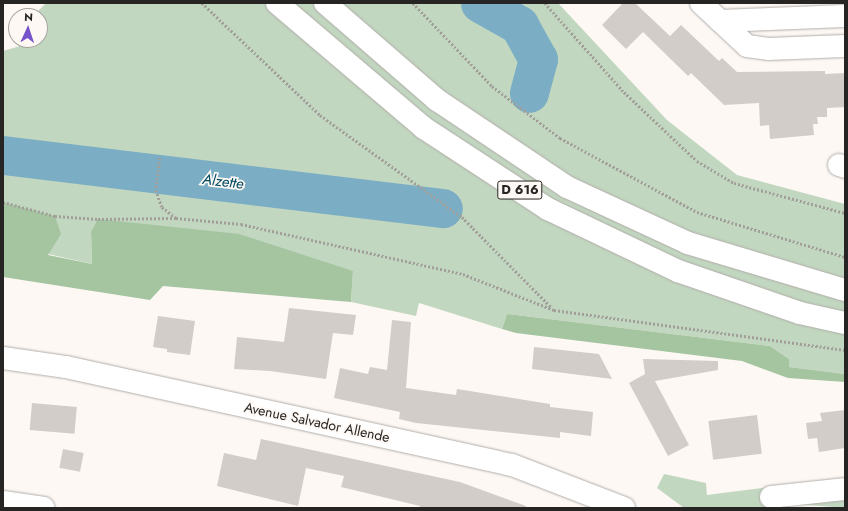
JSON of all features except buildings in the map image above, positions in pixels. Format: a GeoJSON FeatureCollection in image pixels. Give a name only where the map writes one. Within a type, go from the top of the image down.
{"type":"FeatureCollection","features":[{"type":"Feature","properties":{"kind":"main road","name":"D 616"},"geometry":{"type":"LineString","coordinates":[[278,3],[424,128],[548,208],[678,271],[800,313],[845,322]]}},
{"type":"Feature","properties":{"kind":"main road","name":"D 616"},"geometry":{"type":"LineString","coordinates":[[325,3],[437,100],[567,187],[688,243],[845,290]]}},
{"type":"Feature","properties":{"kind":"main road"},"geometry":{"type":"LineString","coordinates":[[701,3],[747,46],[768,49],[845,46]]}},
{"type":"Feature","properties":{"kind":"main road"},"geometry":{"type":"LineString","coordinates":[[720,21],[845,16]]}},
{"type":"Feature","properties":{"kind":"main road","name":"Avenue Salvador Allende"},"geometry":{"type":"LineString","coordinates":[[3,358],[66,367],[512,465],[624,508]]}},
{"type":"Feature","properties":{"kind":"main road"},"geometry":{"type":"LineString","coordinates":[[771,497],[845,489]]}},
{"type":"Feature","properties":{"kind":"main road"},"geometry":{"type":"LineString","coordinates":[[3,502],[44,508]]}},
{"type":"Feature","properties":{"kind":"path"},"geometry":{"type":"LineString","coordinates":[[202,3],[320,115],[462,217],[554,310]]}},
{"type":"Feature","properties":{"kind":"path"},"geometry":{"type":"LineString","coordinates":[[413,3],[492,86],[560,138],[697,212],[845,257]]}},
{"type":"Feature","properties":{"kind":"path"},"geometry":{"type":"LineString","coordinates":[[544,3],[624,92],[698,161],[734,183],[845,213]]}},
{"type":"Feature","properties":{"kind":"path"},"geometry":{"type":"LineString","coordinates":[[160,158],[156,190],[162,208],[176,218]]}},
{"type":"Feature","properties":{"kind":"path"},"geometry":{"type":"LineString","coordinates":[[3,202],[55,216],[98,219],[176,218],[241,224],[463,274],[554,310],[845,350]]}},
{"type":"Feature","properties":{"kind":"green space"},"geometry":{"type":"Polygon","coordinates":[[[46,3],[558,3],[667,120],[737,175],[845,204],[845,374],[789,367],[789,359],[770,346],[507,314],[502,329],[419,303],[416,316],[351,302],[353,271],[91,232],[92,264],[48,254],[55,216],[3,202],[3,51],[13,48],[48,48],[48,8],[41,8],[46,3]]]}},
{"type":"Feature","properties":{"kind":"green space"},"geometry":{"type":"Polygon","coordinates":[[[3,202],[55,216],[61,234],[48,255],[92,264],[91,232],[98,219],[239,234],[353,271],[351,302],[163,286],[150,300],[3,277],[3,202]]]}},
{"type":"Feature","properties":{"kind":"green space"},"geometry":{"type":"Polygon","coordinates":[[[507,314],[770,346],[789,359],[789,367],[845,374],[845,382],[788,378],[742,361],[516,333],[502,329],[507,314]]]}},
{"type":"Feature","properties":{"kind":"green space"},"geometry":{"type":"Polygon","coordinates":[[[664,474],[706,483],[707,495],[769,487],[845,489],[845,508],[795,504],[784,508],[684,508],[657,488],[664,474]]]}},
{"type":"Feature","properties":{"kind":"waterway","name":"Alzette"},"geometry":{"type":"LineString","coordinates":[[480,3],[519,25],[538,59],[529,93]]}},
{"type":"Feature","properties":{"kind":"waterway","name":"Alzette"},"geometry":{"type":"LineString","coordinates":[[3,155],[443,208]]}}]}
